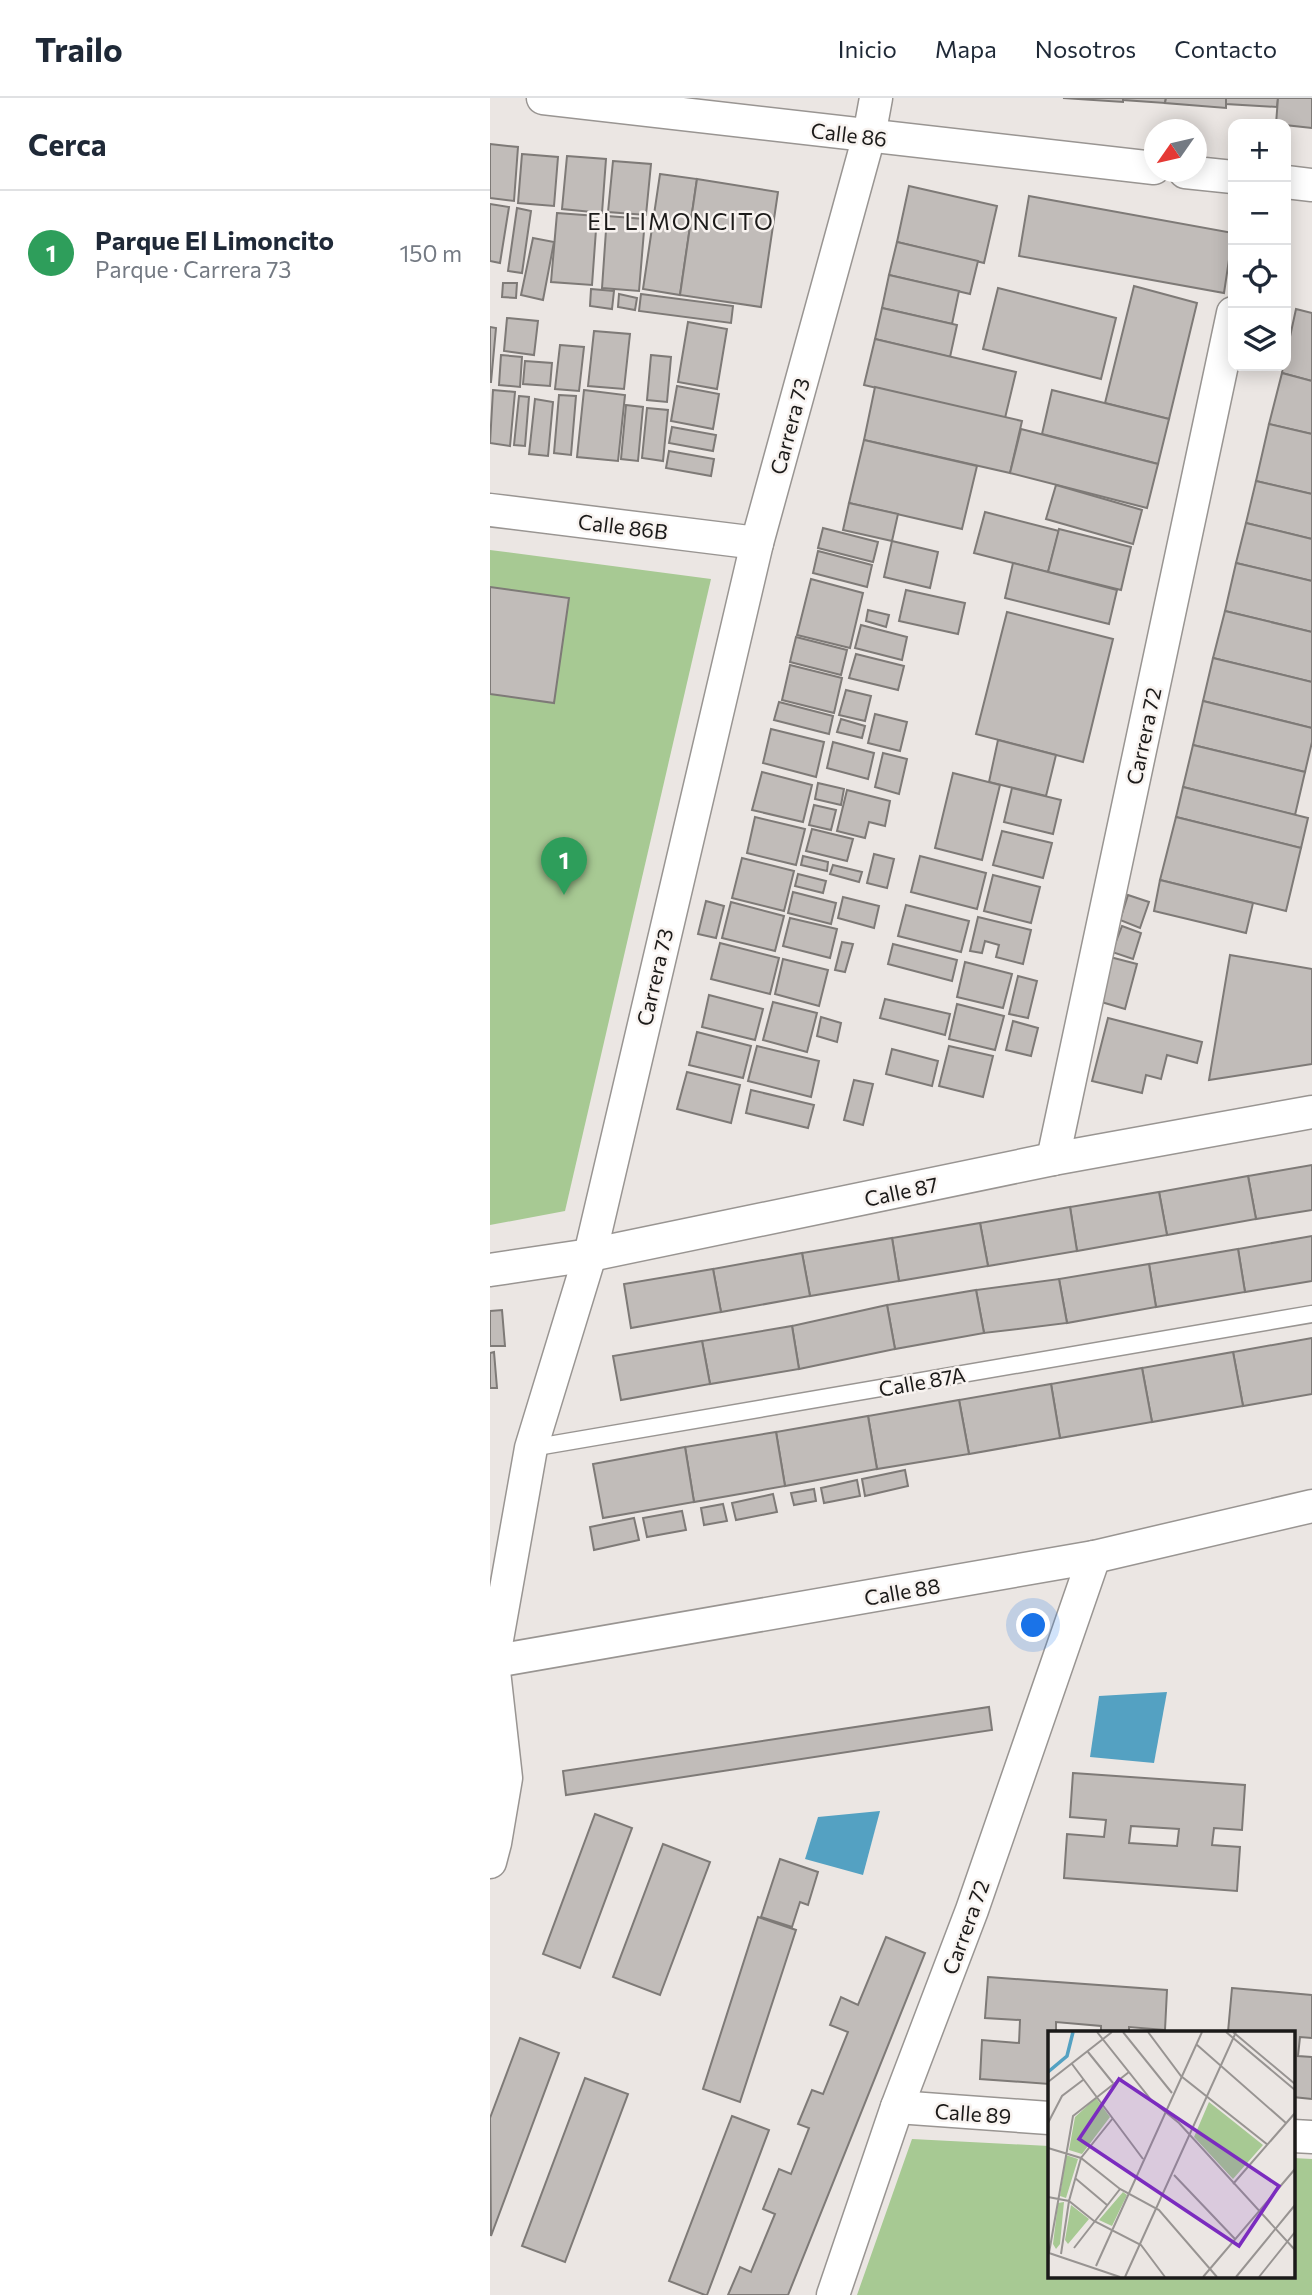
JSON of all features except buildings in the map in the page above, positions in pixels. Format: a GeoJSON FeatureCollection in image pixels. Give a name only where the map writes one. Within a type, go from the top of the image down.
{"type":"FeatureCollection","features":[{"type":"Feature","properties":{"kind":"street","name":"Calle 86"},"geometry":{"type":"LineString","coordinates":[[543,98],[1144,167]]}},
{"type":"Feature","properties":{"kind":"street","name":"Carrera 73"},"geometry":{"type":"LineString","coordinates":[[490,1862],[506,1778],[492,1662],[531,1448],[590,1255],[757,543],[869,136],[876,98]]}},
{"type":"Feature","properties":{"kind":"street"},"geometry":{"type":"LineString","coordinates":[[1207,174],[1228,176]]}},
{"type":"Feature","properties":{"kind":"street"},"geometry":{"type":"LineString","coordinates":[[1291,183],[1312,185]]}},
{"type":"Feature","properties":{"kind":"street","name":"Carrera 72"},"geometry":{"type":"LineString","coordinates":[[1052,1159],[1228,336]]}},
{"type":"Feature","properties":{"kind":"street","name":"Calle 86B"},"geometry":{"type":"LineString","coordinates":[[490,510],[757,543]]}},
{"type":"Feature","properties":{"kind":"street","name":"Calle 87"},"geometry":{"type":"LineString","coordinates":[[490,1270],[590,1255],[1052,1159],[1312,1112]]}},
{"type":"Feature","properties":{"kind":"street","name":"Calle 88"},"geometry":{"type":"LineString","coordinates":[[492,1662],[1094,1557],[1312,1506]]}},
{"type":"Feature","properties":{"kind":"street","name":"Carrera 72"},"geometry":{"type":"LineString","coordinates":[[833,2295],[897,2108],[972,1910],[1094,1557]]}},
{"type":"Feature","properties":{"kind":"street","name":"Calle 89"},"geometry":{"type":"LineString","coordinates":[[897,2108],[1048,2118]]}},
{"type":"Feature","properties":{"kind":"street"},"geometry":{"type":"LineString","coordinates":[[1294,2136],[1312,2137]]}},
{"type":"Feature","properties":{"kind":"lane","name":"Calle 87A"},"geometry":{"type":"LineString","coordinates":[[531,1448],[1312,1314]]}},
{"type":"Feature","properties":{"kind":"green space"},"geometry":{"type":"Polygon","coordinates":[[[490,550],[711,579],[565,1211],[490,1225],[490,550]]]}},
{"type":"Feature","properties":{"kind":"green space"},"geometry":{"type":"Polygon","coordinates":[[[912,2139],[1048,2146],[1048,2278],[1294,2278],[1294,2158],[1312,2159],[1312,2295],[857,2295],[912,2139]]]}},
{"type":"Feature","properties":{"kind":"water"},"geometry":{"type":"Polygon","coordinates":[[[1167,1692],[1154,1763],[1090,1757],[1099,1696],[1167,1692]]]}},
{"type":"Feature","properties":{"kind":"water"},"geometry":{"type":"Polygon","coordinates":[[[880,1811],[863,1875],[805,1859],[818,1817],[880,1811]]]}},
{"type":"Feature","properties":{"kind":"place","name":"Parque El Limoncito"},"geometry":{"type":"Point","coordinates":[564,895]}},
{"type":"Feature","properties":{"kind":"district","name":"EL LIMONCITO"},"geometry":{"type":"Point","coordinates":[681,221]}}]}
